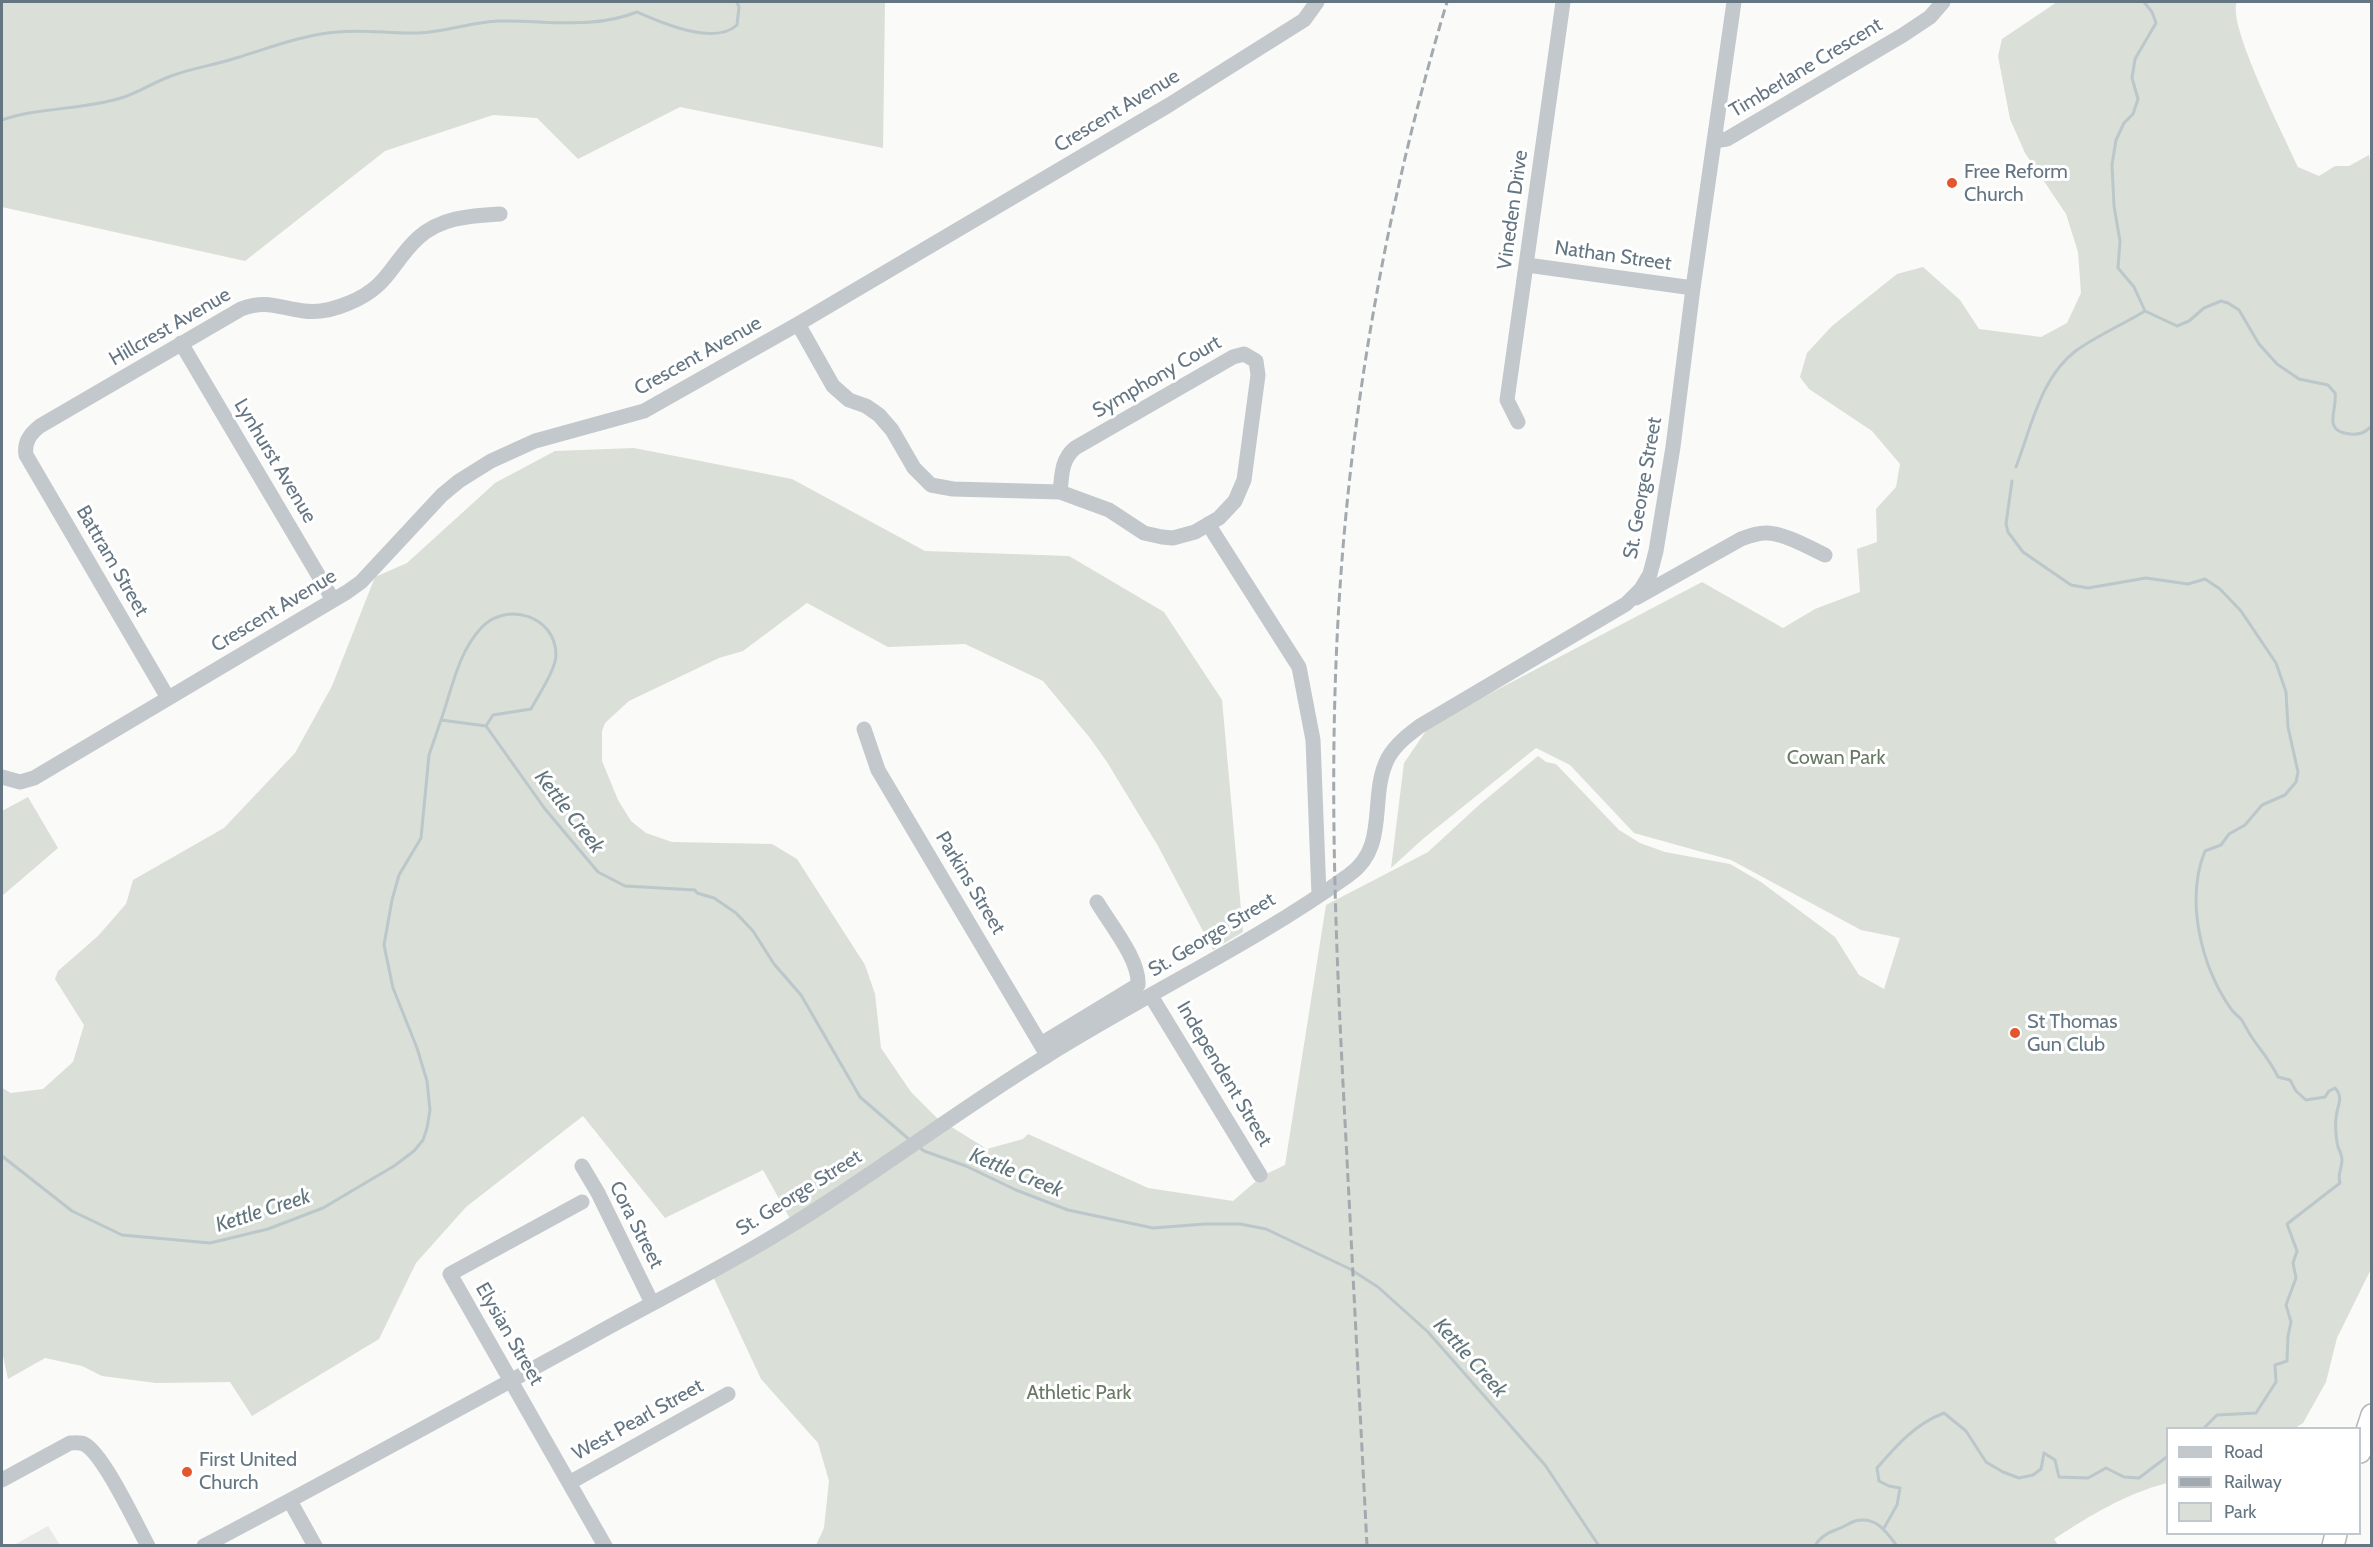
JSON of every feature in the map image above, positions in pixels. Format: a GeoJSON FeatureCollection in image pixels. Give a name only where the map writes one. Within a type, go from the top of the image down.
{"type":"FeatureCollection","features":[{"type":"Feature","properties":{"kind":"highway"},"geometry":{"type":"LineString","coordinates":[[2361,1449],[2372,1415]]}},
{"type":"Feature","properties":{"kind":"street","name":"Crescent Avenue"},"geometry":{"type":"LineString","coordinates":[[4,778],[20,782],[34,778],[361,582],[450,488],[491,460],[535,441],[645,411],[798,324],[1168,105],[1304,20],[1317,2]]}},
{"type":"Feature","properties":{"kind":"street","name":"Vineden Drive"},"geometry":{"type":"LineString","coordinates":[[1518,422],[1507,400],[1563,2]]}},
{"type":"Feature","properties":{"kind":"street","name":"St. George Street"},"geometry":{"type":"LineString","coordinates":[[204,1545],[290,1501],[785,1230],[948,1120],[1044,1050],[1151,996],[1319,895],[1357,869],[1369,853],[1375,839],[1382,773],[1390,755],[1400,742],[1420,726],[1626,604],[1641,590],[1654,560],[1673,447],[1734,2]]}},
{"type":"Feature","properties":{"kind":"street","name":"Timberlane Crescent"},"geometry":{"type":"LineString","coordinates":[[1714,141],[1727,140],[1903,35],[1930,17],[1943,2]]}},
{"type":"Feature","properties":{"kind":"street","name":"Hillcrest Avenue"},"geometry":{"type":"LineString","coordinates":[[26,443],[40,426],[249,306],[272,303],[311,311],[346,305],[372,291],[385,280],[413,243],[434,227],[467,216],[500,214]]}},
{"type":"Feature","properties":{"kind":"street","name":"Nathan Street"},"geometry":{"type":"LineString","coordinates":[[1527,265],[1693,288]]}},
{"type":"Feature","properties":{"kind":"street","name":"Symphony Court"},"geometry":{"type":"LineString","coordinates":[[798,324],[833,386],[849,400],[866,406],[879,415],[892,430],[914,468],[931,485],[953,489],[1060,492],[1109,510],[1136,530],[1151,536],[1173,538],[1185,536],[1208,524],[1228,510],[1235,501],[1244,480],[1258,371],[1256,361],[1244,354],[1233,357],[1075,448],[1063,465],[1060,492]]}},
{"type":"Feature","properties":{"kind":"street","name":"Lynhurst Avenue"},"geometry":{"type":"LineString","coordinates":[[182,343],[333,600]]}},
{"type":"Feature","properties":{"kind":"street","name":"Battram Street"},"geometry":{"type":"LineString","coordinates":[[26,443],[26,455],[168,698]]}},
{"type":"Feature","properties":{"kind":"street"},"geometry":{"type":"LineString","coordinates":[[1208,524],[1299,668],[1312,740],[1319,895]]}},
{"type":"Feature","properties":{"kind":"street"},"geometry":{"type":"LineString","coordinates":[[1626,604],[1741,539],[1764,532],[1776,534],[1825,555]]}},
{"type":"Feature","properties":{"kind":"street","name":"Parkins Street"},"geometry":{"type":"LineString","coordinates":[[864,729],[878,770],[1044,1050]]}},
{"type":"Feature","properties":{"kind":"street"},"geometry":{"type":"LineString","coordinates":[[1044,1050],[1138,985],[1139,974],[1097,902]]}},
{"type":"Feature","properties":{"kind":"street","name":"Independent Street"},"geometry":{"type":"LineString","coordinates":[[1151,996],[1260,1175]]}},
{"type":"Feature","properties":{"kind":"street","name":"Cora Street"},"geometry":{"type":"LineString","coordinates":[[582,1166],[598,1193],[652,1303]]}},
{"type":"Feature","properties":{"kind":"street","name":"Elysian Street"},"geometry":{"type":"LineString","coordinates":[[582,1202],[450,1274],[605,1545]]}},
{"type":"Feature","properties":{"kind":"street","name":"West Pearl Street"},"geometry":{"type":"LineString","coordinates":[[569,1483],[728,1394]]}},
{"type":"Feature","properties":{"kind":"street"},"geometry":{"type":"LineString","coordinates":[[2,1480],[70,1443],[82,1443],[94,1451],[105,1467],[148,1545]]}},
{"type":"Feature","properties":{"kind":"street"},"geometry":{"type":"LineString","coordinates":[[290,1501],[315,1545]]}},
{"type":"Feature","properties":{"kind":"shaded area"},"geometry":{"type":"Polygon","coordinates":[[[48,1526],[60,1545],[14,1545],[48,1526]]]}},
{"type":"Feature","properties":{"kind":"green space"},"geometry":{"type":"Polygon","coordinates":[[[2,2],[885,2],[883,148],[680,107],[578,159],[537,118],[493,115],[385,151],[245,261],[2,207],[2,2]]]}},
{"type":"Feature","properties":{"kind":"green space"},"geometry":{"type":"Polygon","coordinates":[[[2057,2],[2237,2],[2236,14],[2248,56],[2298,167],[2319,176],[2335,166],[2349,166],[2369,155],[2372,173],[2371,1269],[2337,1338],[2326,1382],[2303,1423],[2297,1427],[2166,1427],[2166,1483],[2123,1499],[2095,1514],[2054,1539],[2058,1545],[816,1545],[824,1528],[829,1481],[818,1443],[761,1379],[711,1272],[793,1224],[763,1170],[665,1218],[583,1116],[466,1207],[416,1263],[379,1339],[252,1416],[230,1382],[156,1383],[102,1376],[82,1366],[45,1358],[8,1379],[2,1351],[2,1088],[11,1093],[43,1089],[73,1062],[84,1025],[55,979],[58,971],[98,936],[126,904],[133,880],[224,828],[295,753],[332,686],[375,577],[407,563],[495,483],[555,451],[634,448],[792,479],[925,551],[1069,556],[1164,612],[1222,700],[1243,932],[1213,950],[1158,846],[1090,738],[1043,681],[965,644],[888,647],[807,603],[743,651],[719,658],[629,701],[605,723],[602,731],[602,761],[618,800],[631,821],[646,833],[672,842],[772,844],[797,859],[865,965],[875,994],[881,1048],[911,1092],[937,1118],[987,1149],[1023,1139],[1028,1134],[1148,1188],[1233,1201],[1262,1176],[1285,1165],[1326,905],[1428,852],[1479,805],[1538,756],[1546,762],[1556,764],[1619,830],[1640,843],[1665,852],[1730,864],[1761,882],[1835,937],[1859,975],[1884,989],[1900,938],[1861,930],[1731,860],[1634,833],[1570,765],[1536,748],[1424,838],[1391,868],[1404,763],[1430,725],[1702,582],[1783,628],[1815,609],[1860,592],[1857,549],[1877,542],[1876,509],[1896,487],[1900,464],[1872,431],[1809,389],[1800,377],[1807,353],[1832,326],[1897,274],[1923,267],[1960,300],[1979,329],[2041,337],[2067,323],[2081,293],[2078,252],[2066,214],[2025,153],[2010,119],[1998,56],[2002,39],[2057,2]]]}},
{"type":"Feature","properties":{"kind":"green space"},"geometry":{"type":"Polygon","coordinates":[[[28,797],[58,848],[2,896],[2,811],[28,797]]]}},
{"type":"Feature","properties":{"kind":"waterway"},"geometry":{"type":"LineString","coordinates":[[2,120],[121,98],[179,73],[298,39],[324,34],[347,31],[418,33],[499,21],[569,23],[603,21],[637,12],[688,30],[715,33],[727,31],[737,25],[739,7],[737,2]]}},
{"type":"Feature","properties":{"kind":"waterway"},"geometry":{"type":"LineString","coordinates":[[2144,2],[2152,12],[2156,23],[2135,59],[2132,78],[2138,99],[2133,114],[2124,123],[2116,140],[2112,165],[2114,206],[2120,241],[2118,268],[2134,287],[2145,311],[2177,326],[2189,321],[2204,308],[2221,301],[2228,303],[2239,310],[2259,344],[2277,364],[2299,379],[2328,385],[2335,393],[2333,424],[2336,429],[2357,434],[2372,426]]}},
{"type":"Feature","properties":{"kind":"waterway"},"geometry":{"type":"LineString","coordinates":[[2016,467],[2032,420],[2054,374],[2077,350],[2145,311]]}},
{"type":"Feature","properties":{"kind":"waterway"},"geometry":{"type":"LineString","coordinates":[[2012,481],[2006,524],[2008,532],[2023,552],[2071,585],[2088,588],[2146,578],[2188,584],[2205,579],[2220,589],[2241,611],[2276,663],[2286,692],[2288,727],[2298,772],[2296,782],[2285,795],[2262,805],[2245,825],[2229,834],[2221,845],[2205,851],[2196,890],[2199,932],[2204,953],[2220,992],[2241,1019],[2278,1077],[2290,1080],[2296,1091],[2306,1100],[2325,1097],[2335,1088],[2338,1092],[2340,1099],[2336,1115],[2336,1129],[2337,1144],[2342,1158],[2340,1183],[2287,1224],[2297,1251],[2293,1263],[2296,1278],[2286,1305],[2291,1322],[2287,1361],[2275,1365],[2276,1382],[2256,1413],[2217,1415],[2205,1427]]}},
{"type":"Feature","properties":{"kind":"waterway","name":"Kettle Creek"},"geometry":{"type":"LineString","coordinates":[[441,720],[461,659],[482,627],[492,619],[504,615],[516,614],[528,617],[539,622],[554,642],[556,655],[553,668],[531,709],[493,715],[486,726]]}},
{"type":"Feature","properties":{"kind":"waterway","name":"Kettle Creek"},"geometry":{"type":"LineString","coordinates":[[2,1156],[72,1211],[122,1235],[210,1243],[268,1229],[323,1208],[394,1166],[414,1151],[423,1140],[427,1128],[430,1110],[427,1081],[417,1048],[393,988],[384,945],[399,875],[421,838],[429,755],[441,720],[486,726],[545,809],[598,872],[625,886],[695,890],[697,893],[714,898],[736,913],[753,931],[774,964],[801,995],[860,1097],[911,1141]]}},
{"type":"Feature","properties":{"kind":"waterway","name":"Kettle Creek"},"geometry":{"type":"LineString","coordinates":[[919,1147],[1016,1190],[1068,1210],[1153,1228],[1240,1224],[1266,1229],[1350,1269],[1378,1287],[1428,1332],[1545,1465],[1599,1546]]}},
{"type":"Feature","properties":{"kind":"waterway"},"geometry":{"type":"LineString","coordinates":[[1884,1528],[1897,1505],[1900,1488],[1879,1481],[1877,1468],[1915,1429],[1944,1413],[1966,1431],[1986,1462],[2019,1478],[2033,1475],[2041,1469],[2044,1453],[2055,1460],[2059,1477],[2088,1478],[2106,1468],[2124,1477],[2139,1478],[2166,1458]]}},
{"type":"Feature","properties":{"kind":"waterway","name":"Kettle Creek"},"geometry":{"type":"LineString","coordinates":[[1815,1546],[1828,1534],[1862,1520],[1880,1526],[1897,1546]]}},
{"type":"Feature","properties":{"kind":"railway"},"geometry":{"type":"LineString","coordinates":[[1367,1546],[1337,952],[1334,828],[1337,640],[1350,478],[1373,317],[1405,158],[1447,2]]}},
{"type":"Feature","properties":{"kind":"place","name":"Free Reform Church"},"geometry":{"type":"Point","coordinates":[1952,183]}},
{"type":"Feature","properties":{"kind":"place","name":"St Thomas Gun Club"},"geometry":{"type":"Point","coordinates":[2015,1033]}},
{"type":"Feature","properties":{"kind":"place","name":"First United Church"},"geometry":{"type":"Point","coordinates":[187,1472]}},
{"type":"Feature","properties":{"kind":"park label","name":"Cowan Park"},"geometry":{"type":"Point","coordinates":[1836,758]}},
{"type":"Feature","properties":{"kind":"park label","name":"Athletic Park"},"geometry":{"type":"Point","coordinates":[1079,1393]}}]}
